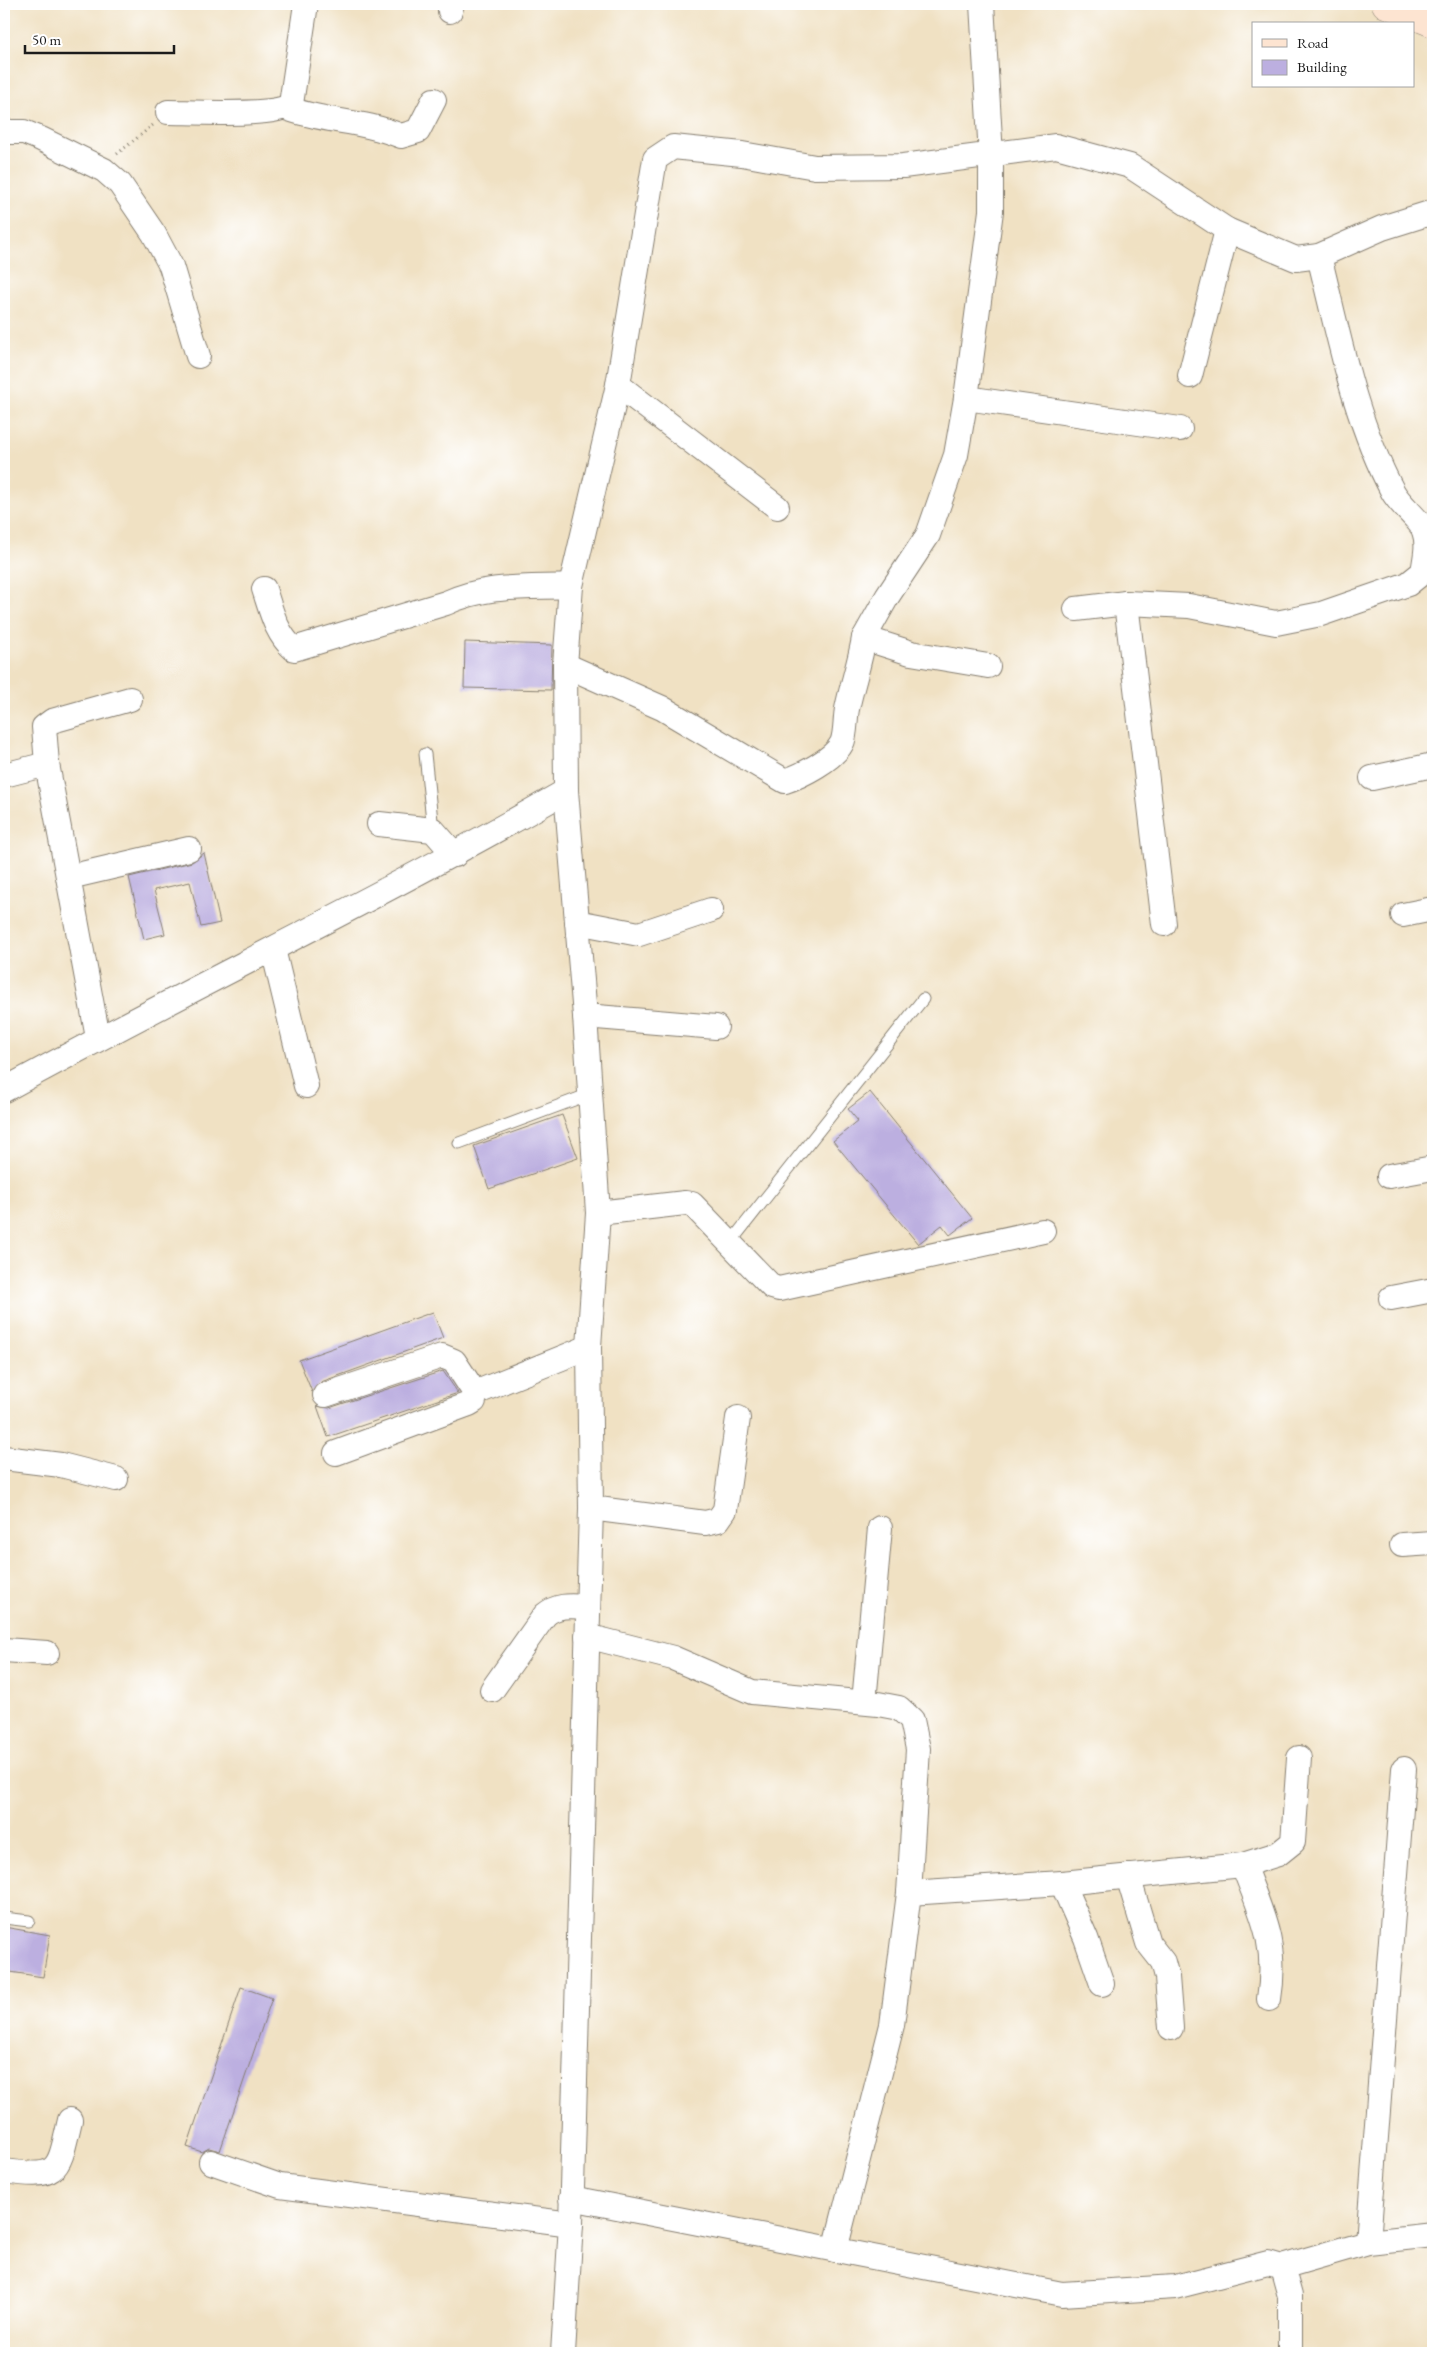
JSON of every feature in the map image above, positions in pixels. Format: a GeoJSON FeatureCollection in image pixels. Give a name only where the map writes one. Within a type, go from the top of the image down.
{"type":"FeatureCollection","features":[{"type":"Feature","properties":{"kind":"street"},"geometry":{"type":"LineString","coordinates":[[286,108],[291,104],[306,4]]}},
{"type":"Feature","properties":{"kind":"street"},"geometry":{"type":"LineString","coordinates":[[565,665],[662,708],[785,781],[810,770],[842,744],[847,709],[864,638],[887,597],[928,535],[956,455],[966,398],[991,211],[990,156],[981,4]]}},
{"type":"Feature","properties":{"kind":"street"},"geometry":{"type":"LineString","coordinates":[[1386,4],[1433,22]]}},
{"type":"Feature","properties":{"kind":"street"},"geometry":{"type":"LineString","coordinates":[[168,112],[266,111],[286,108],[303,114],[378,127],[401,136],[418,130],[434,100]]}},
{"type":"Feature","properties":{"kind":"street"},"geometry":{"type":"LineString","coordinates":[[4,132],[24,132],[104,170],[120,184],[154,234],[171,266],[198,356]]}},
{"type":"Feature","properties":{"kind":"street"},"geometry":{"type":"LineString","coordinates":[[563,2353],[571,2224],[591,1508],[589,1347],[598,1213],[585,1016],[566,791],[565,665],[572,586],[618,385],[655,159],[673,147],[742,154],[815,167],[903,166],[1056,146],[1130,166],[1227,230],[1296,259],[1319,256],[1382,228],[1433,212]]}},
{"type":"Feature","properties":{"kind":"street"},"geometry":{"type":"LineString","coordinates":[[1190,376],[1227,230]]}},
{"type":"Feature","properties":{"kind":"street"},"geometry":{"type":"LineString","coordinates":[[1076,609],[1126,603],[1189,606],[1276,622],[1321,614],[1408,584],[1423,572],[1429,528],[1399,503],[1382,470],[1362,422],[1319,256]]}},
{"type":"Feature","properties":{"kind":"street"},"geometry":{"type":"LineString","coordinates":[[618,385],[777,507]]}},
{"type":"Feature","properties":{"kind":"street"},"geometry":{"type":"LineString","coordinates":[[966,398],[1180,428]]}},
{"type":"Feature","properties":{"kind":"street"},"geometry":{"type":"LineString","coordinates":[[264,588],[276,625],[287,643],[294,649],[446,603],[469,593],[487,589],[572,586]]}},
{"type":"Feature","properties":{"kind":"street"},"geometry":{"type":"LineString","coordinates":[[1126,603],[1164,924]]}},
{"type":"Feature","properties":{"kind":"street"},"geometry":{"type":"LineString","coordinates":[[864,638],[911,653],[988,666]]}},
{"type":"Feature","properties":{"kind":"street"},"geometry":{"type":"LineString","coordinates":[[98,1038],[70,876],[46,764],[44,727],[47,723],[130,699]]}},
{"type":"Feature","properties":{"kind":"street"},"geometry":{"type":"LineString","coordinates":[[4,774],[46,764]]}},
{"type":"Feature","properties":{"kind":"street"},"geometry":{"type":"LineString","coordinates":[[1372,778],[1433,765]]}},
{"type":"Feature","properties":{"kind":"street"},"geometry":{"type":"LineString","coordinates":[[4,1090],[98,1038],[455,855],[566,791]]}},
{"type":"Feature","properties":{"kind":"street"},"geometry":{"type":"LineString","coordinates":[[379,824],[434,830],[455,855]]}},
{"type":"Feature","properties":{"kind":"street"},"geometry":{"type":"LineString","coordinates":[[70,876],[189,848]]}},
{"type":"Feature","properties":{"kind":"street"},"geometry":{"type":"LineString","coordinates":[[1403,915],[1433,909]]}},
{"type":"Feature","properties":{"kind":"street"},"geometry":{"type":"LineString","coordinates":[[577,922],[639,934],[711,910]]}},
{"type":"Feature","properties":{"kind":"street"},"geometry":{"type":"LineString","coordinates":[[272,949],[306,1086]]}},
{"type":"Feature","properties":{"kind":"street"},"geometry":{"type":"LineString","coordinates":[[585,1016],[716,1027]]}},
{"type":"Feature","properties":{"kind":"street"},"geometry":{"type":"LineString","coordinates":[[1389,1176],[1433,1168]]}},
{"type":"Feature","properties":{"kind":"street"},"geometry":{"type":"LineString","coordinates":[[598,1213],[685,1203],[692,1204],[772,1287],[779,1289],[1043,1231]]}},
{"type":"Feature","properties":{"kind":"street"},"geometry":{"type":"LineString","coordinates":[[1391,1298],[1433,1290]]}},
{"type":"Feature","properties":{"kind":"street"},"geometry":{"type":"LineString","coordinates":[[475,1393],[589,1347]]}},
{"type":"Feature","properties":{"kind":"street"},"geometry":{"type":"LineString","coordinates":[[325,1395],[442,1356],[454,1361],[475,1393],[474,1401],[469,1404],[336,1453]]}},
{"type":"Feature","properties":{"kind":"street"},"geometry":{"type":"LineString","coordinates":[[591,1508],[705,1523],[718,1520],[725,1510],[738,1418]]}},
{"type":"Feature","properties":{"kind":"street"},"geometry":{"type":"LineString","coordinates":[[4,1458],[61,1465],[116,1479]]}},
{"type":"Feature","properties":{"kind":"street"},"geometry":{"type":"LineString","coordinates":[[864,1702],[880,1528]]}},
{"type":"Feature","properties":{"kind":"street"},"geometry":{"type":"LineString","coordinates":[[1402,1545],[1433,1543]]}},
{"type":"Feature","properties":{"kind":"street"},"geometry":{"type":"LineString","coordinates":[[492,1690],[545,1615],[553,1608],[561,1606],[588,1607]]}},
{"type":"Feature","properties":{"kind":"street"},"geometry":{"type":"LineString","coordinates":[[587,1636],[672,1658],[752,1692],[864,1702],[899,1708],[912,1720],[918,1749],[909,1893],[892,2025],[835,2250]]}},
{"type":"Feature","properties":{"kind":"street"},"geometry":{"type":"LineString","coordinates":[[4,1650],[47,1653]]}},
{"type":"Feature","properties":{"kind":"street"},"geometry":{"type":"LineString","coordinates":[[909,1893],[1062,1883],[1243,1865],[1278,1854],[1293,1842],[1299,1758]]}},
{"type":"Feature","properties":{"kind":"street"},"geometry":{"type":"LineString","coordinates":[[1368,2242],[1404,1769]]}},
{"type":"Feature","properties":{"kind":"street"},"geometry":{"type":"LineString","coordinates":[[1243,1865],[1270,1935],[1273,1973],[1269,1999]]}},
{"type":"Feature","properties":{"kind":"street"},"geometry":{"type":"LineString","coordinates":[[1128,1876],[1148,1943],[1163,1962],[1167,1977],[1171,2028]]}},
{"type":"Feature","properties":{"kind":"street"},"geometry":{"type":"LineString","coordinates":[[1062,1883],[1086,1938],[1102,1984]]}},
{"type":"Feature","properties":{"kind":"street"},"geometry":{"type":"LineString","coordinates":[[4,2171],[35,2175],[51,2172],[61,2160],[70,2120]]}},
{"type":"Feature","properties":{"kind":"street"},"geometry":{"type":"LineString","coordinates":[[211,2162],[280,2186],[571,2224]]}},
{"type":"Feature","properties":{"kind":"street"},"geometry":{"type":"LineString","coordinates":[[571,2198],[1062,2294],[1175,2287],[1268,2263],[1282,2267],[1368,2242],[1433,2234]]}},
{"type":"Feature","properties":{"kind":"street"},"geometry":{"type":"LineString","coordinates":[[1282,2267],[1290,2296],[1290,2353]]}},
{"type":"Feature","properties":{"kind":"lane"},"geometry":{"type":"LineString","coordinates":[[425,754],[434,830]]}},
{"type":"Feature","properties":{"kind":"lane"},"geometry":{"type":"LineString","coordinates":[[730,1243],[923,999]]}},
{"type":"Feature","properties":{"kind":"lane"},"geometry":{"type":"LineString","coordinates":[[459,1143],[590,1094]]}},
{"type":"Feature","properties":{"kind":"lane"},"geometry":{"type":"LineString","coordinates":[[4,1918],[29,1921]]}},
{"type":"Feature","properties":{"kind":"path"},"geometry":{"type":"LineString","coordinates":[[104,170],[122,148],[168,112]]}},
{"type":"Feature","properties":{"kind":"building"},"geometry":{"type":"Polygon","coordinates":[[[465,642],[552,645],[551,690],[464,688],[465,642]]]}},
{"type":"Feature","properties":{"kind":"building"},"geometry":{"type":"Polygon","coordinates":[[[204,853],[220,923],[201,927],[190,882],[154,890],[165,934],[144,939],[129,877],[192,862],[204,853]]]}},
{"type":"Feature","properties":{"kind":"building"},"geometry":{"type":"Polygon","coordinates":[[[870,1092],[972,1218],[950,1235],[942,1225],[918,1244],[833,1141],[858,1121],[848,1109],[870,1092]]]}},
{"type":"Feature","properties":{"kind":"building"},"geometry":{"type":"Polygon","coordinates":[[[562,1115],[578,1158],[489,1189],[474,1146],[562,1115]]]}},
{"type":"Feature","properties":{"kind":"building"},"geometry":{"type":"Polygon","coordinates":[[[433,1312],[443,1338],[321,1382],[312,1392],[299,1360],[433,1312]]]}},
{"type":"Feature","properties":{"kind":"building"},"geometry":{"type":"Polygon","coordinates":[[[443,1371],[458,1393],[328,1437],[317,1406],[329,1408],[443,1371]]]}},
{"type":"Feature","properties":{"kind":"building"},"geometry":{"type":"Polygon","coordinates":[[[4,1927],[50,1935],[43,1977],[4,1971],[4,1927]]]}},
{"type":"Feature","properties":{"kind":"building"},"geometry":{"type":"Polygon","coordinates":[[[241,1987],[272,1998],[220,2151],[209,2148],[202,2152],[187,2147],[241,1987]]]}}]}
